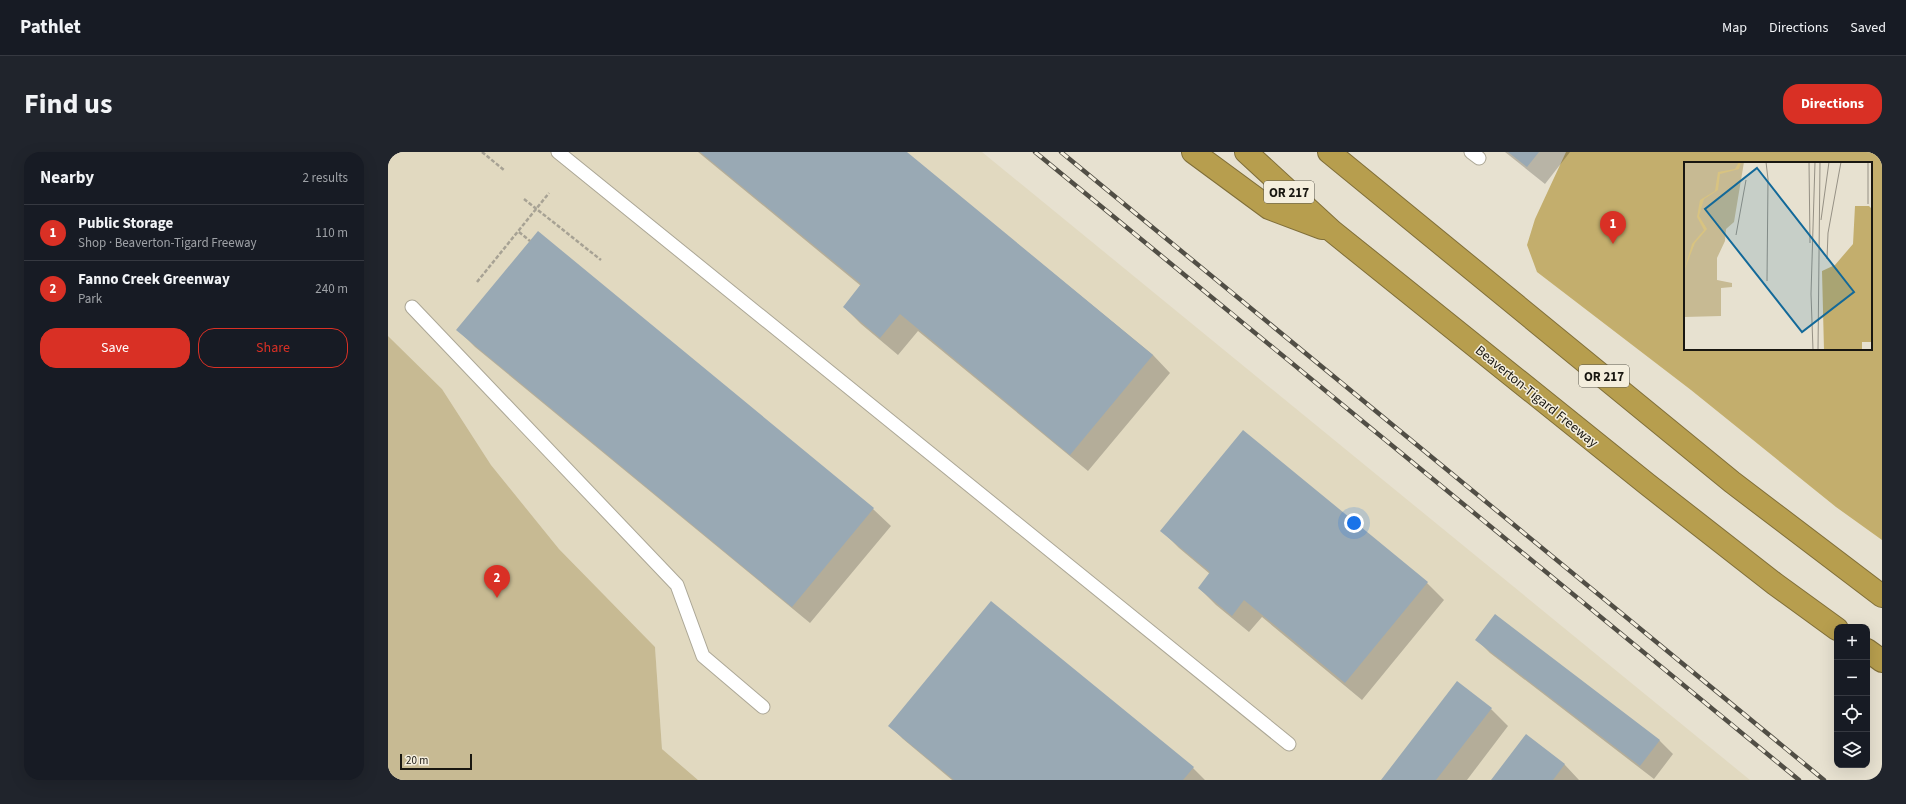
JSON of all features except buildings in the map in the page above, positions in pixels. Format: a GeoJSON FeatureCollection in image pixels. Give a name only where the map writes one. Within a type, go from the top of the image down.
{"type":"FeatureCollection","features":[{"type":"Feature","properties":{"kind":"highway"},"geometry":{"type":"LineString","coordinates":[[1193,152],[1269,208],[1332,231]]}},
{"type":"Feature","properties":{"kind":"highway","name":"Beaverton-Tigard Freeway"},"geometry":{"type":"LineString","coordinates":[[1246,152],[1332,231],[1647,484],[1775,584],[1834,627]]}},
{"type":"Feature","properties":{"kind":"highway","name":"OR 217"},"geometry":{"type":"LineString","coordinates":[[1329,152],[1732,482],[1882,596]]}},
{"type":"Feature","properties":{"kind":"highway"},"geometry":{"type":"LineString","coordinates":[[1870,652],[1882,661]]}},
{"type":"Feature","properties":{"kind":"lane"},"geometry":{"type":"LineString","coordinates":[[558,152],[1289,744]]}},
{"type":"Feature","properties":{"kind":"lane"},"geometry":{"type":"LineString","coordinates":[[412,307],[677,585],[703,656],[762,707]]}},
{"type":"Feature","properties":{"kind":"path"},"geometry":{"type":"LineString","coordinates":[[482,152],[504,170]]}},
{"type":"Feature","properties":{"kind":"path"},"geometry":{"type":"LineString","coordinates":[[477,282],[550,193]]}},
{"type":"Feature","properties":{"kind":"path"},"geometry":{"type":"LineString","coordinates":[[524,198],[601,260]]}},
{"type":"Feature","properties":{"kind":"path"},"geometry":{"type":"LineString","coordinates":[[519,232],[530,241]]}},
{"type":"Feature","properties":{"kind":"shaded area"},"geometry":{"type":"Polygon","coordinates":[[[388,152],[982,152],[1750,780],[698,780],[662,749],[655,647],[559,549],[491,465],[442,389],[388,336],[388,152]]]}},
{"type":"Feature","properties":{"kind":"shaded area"},"geometry":{"type":"Polygon","coordinates":[[[1566,152],[1882,152],[1882,540],[1836,507],[1691,390],[1537,272],[1527,245],[1535,219],[1566,152]]]}},
{"type":"Feature","properties":{"kind":"shaded area"},"geometry":{"type":"Polygon","coordinates":[[[388,336],[442,389],[491,465],[559,549],[655,647],[662,749],[698,780],[388,780],[388,336]]]}},
{"type":"Feature","properties":{"kind":"railway"},"geometry":{"type":"LineString","coordinates":[[1035,152],[1799,780]]}},
{"type":"Feature","properties":{"kind":"railway"},"geometry":{"type":"LineString","coordinates":[[1061,152],[1824,780]]}},
{"type":"Feature","properties":{"kind":"place","name":"Public Storage"},"geometry":{"type":"Point","coordinates":[1613,244]}},
{"type":"Feature","properties":{"kind":"place","name":"Fanno Creek Greenway"},"geometry":{"type":"Point","coordinates":[497,598]}}]}
